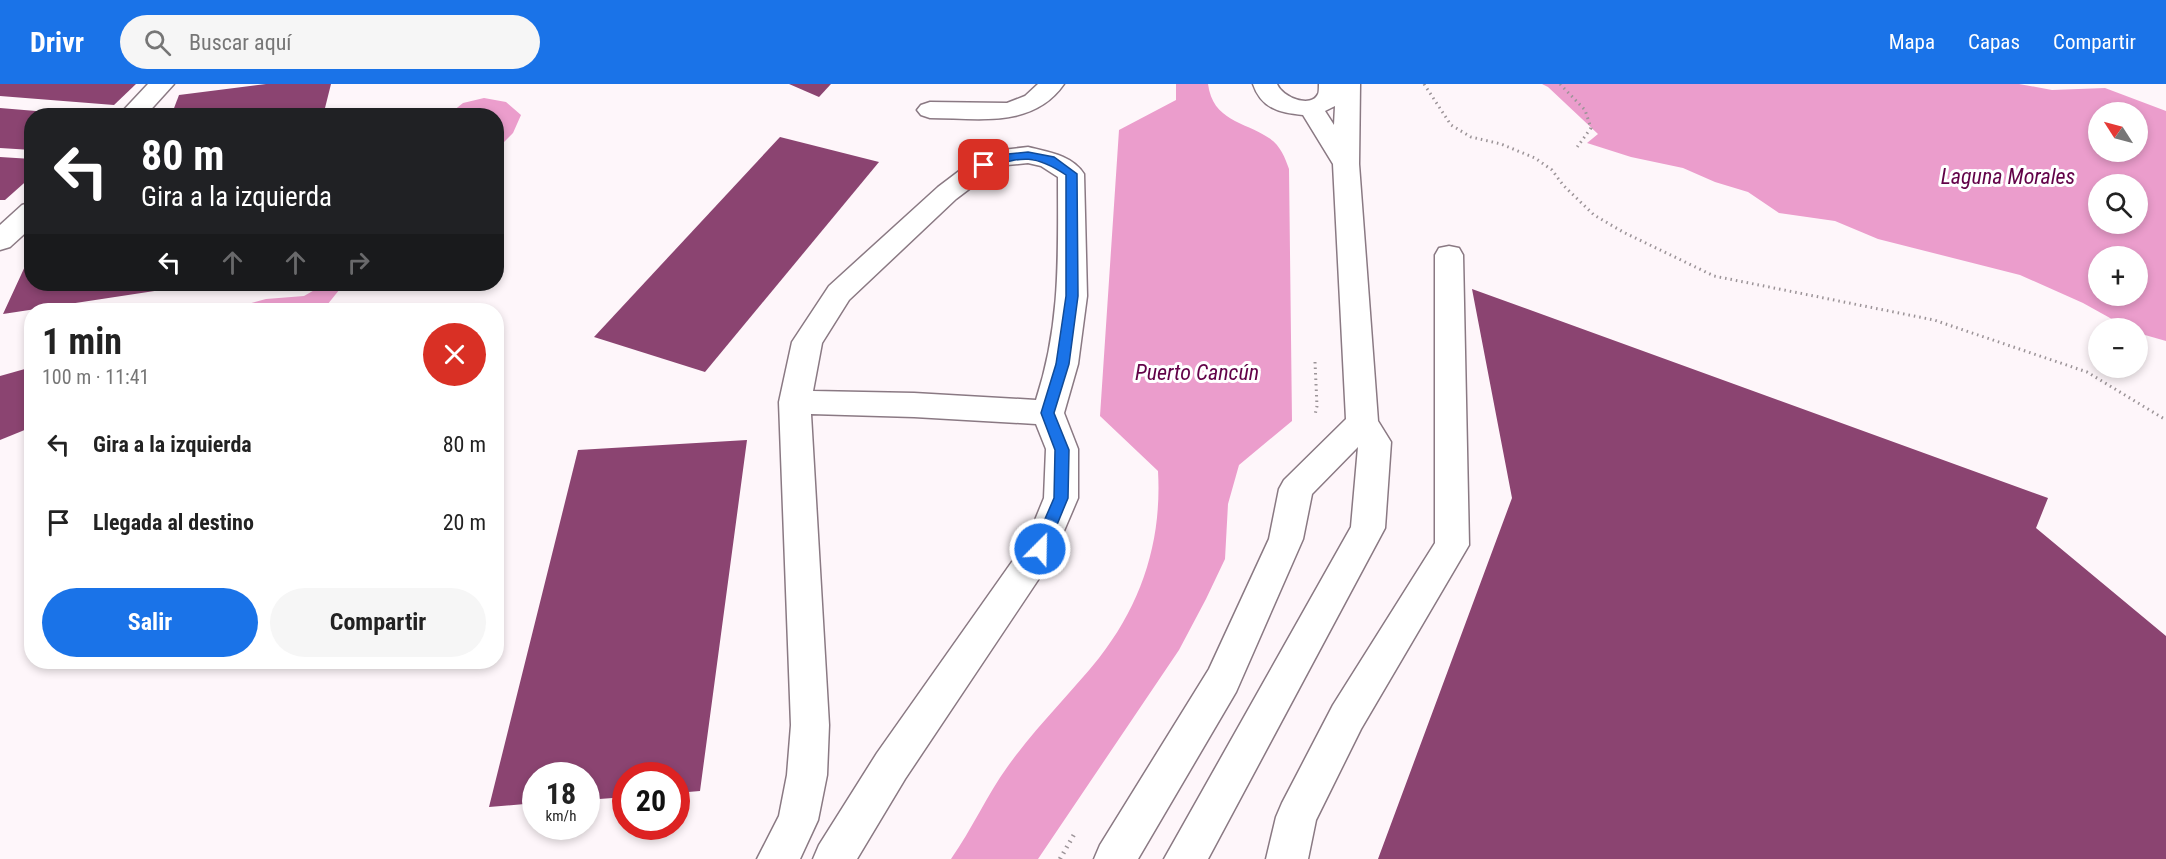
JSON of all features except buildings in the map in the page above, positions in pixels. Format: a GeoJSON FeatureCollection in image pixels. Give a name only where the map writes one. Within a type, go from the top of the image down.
{"type":"FeatureCollection","features":[{"type":"Feature","properties":{"kind":"street"},"geometry":{"type":"LineString","coordinates":[[138,108],[162,84]]}},
{"type":"Feature","properties":{"kind":"street"},"geometry":{"type":"LineString","coordinates":[[930,110],[1010,111],[1034,101],[1052,84]]}},
{"type":"Feature","properties":{"kind":"street"},"geometry":{"type":"LineString","coordinates":[[1265,84],[1266,93],[1281,104],[1310,107],[1324,103],[1330,98],[1333,92],[1331,84]]}},
{"type":"Feature","properties":{"kind":"street"},"geometry":{"type":"LineString","coordinates":[[1185,859],[1368,528],[1375,442],[1362,423],[1346,164],[1348,84]]}},
{"type":"Feature","properties":{"kind":"street"},"geometry":{"type":"LineString","coordinates":[[1310,107],[1346,164]]}},
{"type":"Feature","properties":{"kind":"street"},"geometry":{"type":"LineString","coordinates":[[778,859],[798,820],[807,775],[810,725],[795,402],[807,342],[839,293],[947,193],[984,165],[1002,158],[1028,155],[1050,160],[1071,174],[1072,296],[1063,364],[1048,413],[1062,450],[1061,498],[1040,549],[891,766],[834,859]]}},
{"type":"Feature","properties":{"kind":"street"},"geometry":{"type":"LineString","coordinates":[[0,242],[24,219]]}},
{"type":"Feature","properties":{"kind":"street"},"geometry":{"type":"LineString","coordinates":[[1287,859],[1296,817],[1347,717],[1452,545],[1449,255]]}},
{"type":"Feature","properties":{"kind":"street"},"geometry":{"type":"LineString","coordinates":[[795,402],[914,405],[1048,413]]}},
{"type":"Feature","properties":{"kind":"street"},"geometry":{"type":"LineString","coordinates":[[1115,859],[1223,680],[1286,539],[1296,489],[1362,423]]}},
{"type":"Feature","properties":{"kind":"path"},"geometry":{"type":"LineString","coordinates":[[1424,84],[1451,125],[1471,137],[1501,144],[1535,158],[1552,170],[1563,185],[1594,215],[1623,232],[1714,276],[1934,320],[2087,372],[2166,420]]}},
{"type":"Feature","properties":{"kind":"path"},"geometry":{"type":"LineString","coordinates":[[1560,84],[1585,110],[1591,128],[1575,150]]}},
{"type":"Feature","properties":{"kind":"path"},"geometry":{"type":"LineString","coordinates":[[1314,416],[1317,406],[1315,356]]}},
{"type":"Feature","properties":{"kind":"path"},"geometry":{"type":"LineString","coordinates":[[1060,859],[1079,827]]}},
{"type":"Feature","properties":{"kind":"water","name":"Puerto Cancún"},"geometry":{"type":"Polygon","coordinates":[[[1176,84],[1208,84],[1216,106],[1223,113],[1273,141],[1286,160],[1289,169],[1292,421],[1239,465],[1228,504],[1225,559],[1206,599],[1179,650],[1038,859],[951,859],[1008,766],[1114,637],[1138,593],[1146,570],[1157,522],[1158,471],[1100,416],[1119,130],[1176,100],[1176,84]]]}},
{"type":"Feature","properties":{"kind":"water","name":"Laguna Morales"},"geometry":{"type":"Polygon","coordinates":[[[1542,84],[2019,84],[2052,90],[2105,88],[2142,102],[2088,102],[2088,162],[2148,162],[2148,104],[2166,111],[2166,341],[2148,336],[2148,318],[2110,318],[2088,306],[2148,306],[2148,246],[2088,246],[2088,306],[2020,275],[1878,239],[1835,221],[1779,213],[1748,192],[1715,182],[1683,168],[1631,157],[1587,143],[1598,134],[1542,84]]]}},
{"type":"Feature","properties":{"kind":"water"},"geometry":{"type":"Polygon","coordinates":[[[484,98],[506,102],[521,115],[513,133],[504,142],[504,108],[457,108],[463,103],[484,98]]]}},
{"type":"Feature","properties":{"kind":"water"},"geometry":{"type":"Polygon","coordinates":[[[313,291],[338,291],[329,303],[251,303],[266,299],[304,296],[313,291]]]}},
{"type":"Feature","properties":{"kind":"route"},"geometry":{"type":"LineString","coordinates":[[984,165],[1002,158],[1028,155],[1050,160],[1071,174],[1072,296],[1063,364],[1048,413],[1062,450],[1061,498],[1040,549]]}}]}
